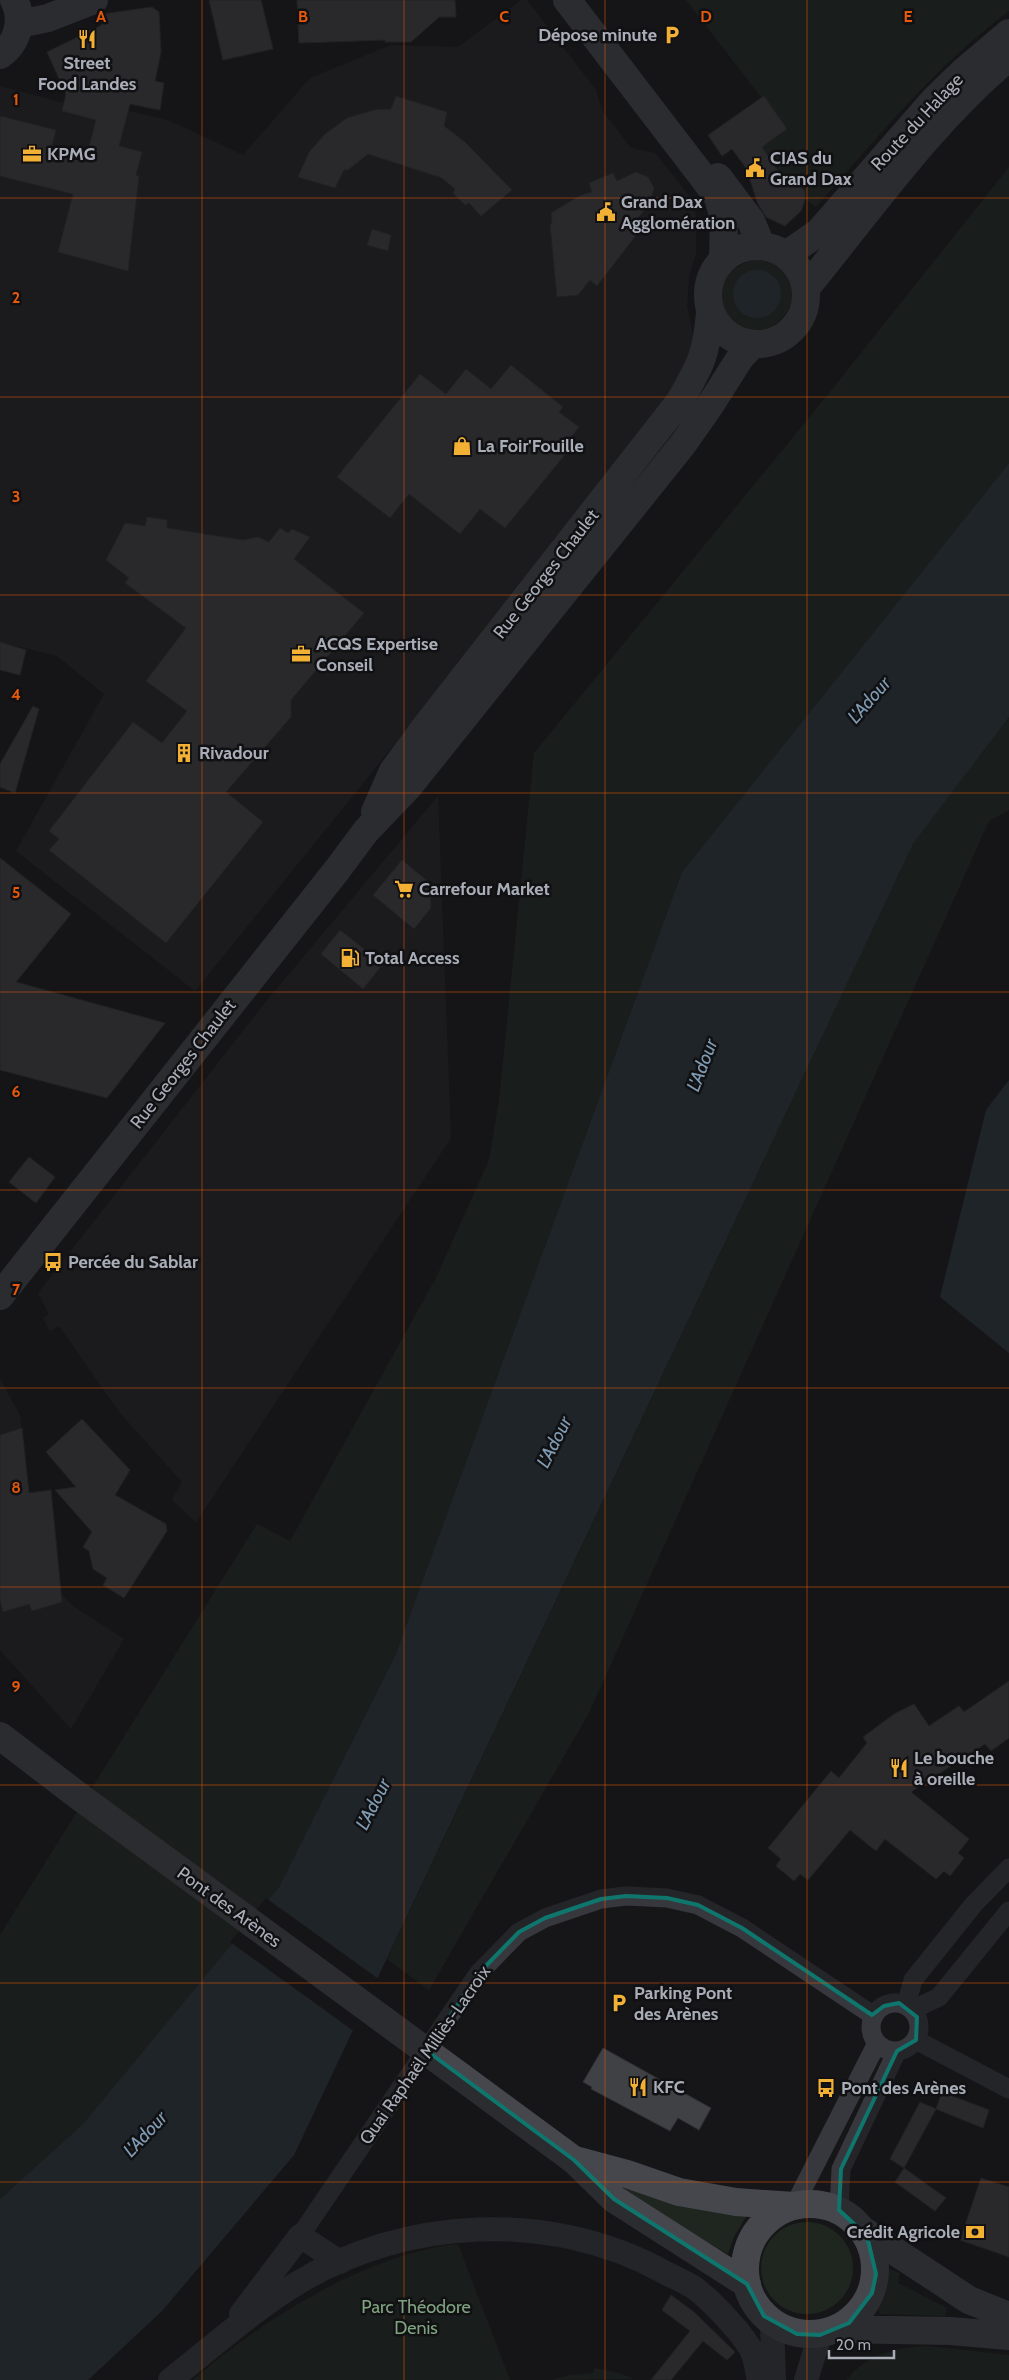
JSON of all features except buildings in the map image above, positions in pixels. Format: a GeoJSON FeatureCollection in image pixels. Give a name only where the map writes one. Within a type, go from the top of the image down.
{"type":"FeatureCollection","features":[{"type":"Feature","properties":{"kind":"main road"},"geometry":{"type":"LineString","coordinates":[[0,55],[12,44],[16,12],[48,18],[94,0]]}},
{"type":"Feature","properties":{"kind":"main road"},"geometry":{"type":"LineString","coordinates":[[567,0],[718,197],[724,219],[723,259]]}},
{"type":"Feature","properties":{"kind":"main road"},"geometry":{"type":"LineString","coordinates":[[590,0],[666,98],[686,127],[694,143],[751,221],[761,245]]}},
{"type":"Feature","properties":{"kind":"main road","name":"Route du Halage"},"geometry":{"type":"LineString","coordinates":[[786,255],[819,232],[928,106],[963,72],[1009,33]]}},
{"type":"Feature","properties":{"kind":"main road","name":"Route du Halage"},"geometry":{"type":"LineString","coordinates":[[806,288],[938,127],[982,80],[1009,57]]}},
{"type":"Feature","properties":{"kind":"main road"},"geometry":{"type":"LineString","coordinates":[[761,245],[786,255],[796,264],[806,288],[805,307],[797,325],[777,341],[752,345],[734,339],[720,328],[710,312],[707,295],[710,278],[723,259],[741,249],[761,245]]}},
{"type":"Feature","properties":{"kind":"main road","name":"Rue Georges Chaulet"},"geometry":{"type":"LineString","coordinates":[[366,831],[394,771],[426,726],[680,401],[702,362],[708,340],[710,312]]}},
{"type":"Feature","properties":{"kind":"main road","name":"Rue Georges Chaulet"},"geometry":{"type":"LineString","coordinates":[[0,1296],[366,831],[409,786],[683,444],[740,358],[752,345]]}},
{"type":"Feature","properties":{"kind":"main road","name":"Pont des Arènes"},"geometry":{"type":"LineString","coordinates":[[0,1736],[80,1797],[574,2160]]}},
{"type":"Feature","properties":{"kind":"main road"},"geometry":{"type":"LineString","coordinates":[[574,2160],[627,2174],[679,2192],[736,2202],[794,2206]]}},
{"type":"Feature","properties":{"kind":"main road"},"geometry":{"type":"LineString","coordinates":[[574,2160],[614,2199],[747,2284]]}},
{"type":"Feature","properties":{"kind":"main road"},"geometry":{"type":"LineString","coordinates":[[1009,2316],[969,2300],[864,2231],[855,2221],[839,2210],[820,2204],[794,2206],[783,2210],[767,2220],[754,2235],[747,2252],[745,2275],[750,2297],[772,2324],[797,2334],[912,2330],[1009,2336]]}},
{"type":"Feature","properties":{"kind":"main road"},"geometry":{"type":"LineString","coordinates":[[829,2332],[849,2323],[863,2309],[872,2293],[876,2274],[874,2254],[864,2231]]}},
{"type":"Feature","properties":{"kind":"street"},"geometry":{"type":"LineString","coordinates":[[1009,1868],[974,1904],[913,1980],[909,2008],[919,2025],[916,2040],[904,2050],[897,2051],[889,2050],[877,2043],[871,2030],[874,2016],[884,2006],[891,2003],[909,2008],[939,1997],[1009,1912]]}},
{"type":"Feature","properties":{"kind":"street","name":"Quai Raphaël Milliès-Lacroix"},"geometry":{"type":"LineString","coordinates":[[219,2341],[300,2236],[478,1974],[519,1932],[545,1918],[601,1899],[626,1896],[667,1898],[698,1905],[742,1928],[874,2016]]}},
{"type":"Feature","properties":{"kind":"street"},"geometry":{"type":"LineString","coordinates":[[916,2040],[1009,2089]]}},
{"type":"Feature","properties":{"kind":"street"},"geometry":{"type":"LineString","coordinates":[[794,2206],[877,2043]]}},
{"type":"Feature","properties":{"kind":"street"},"geometry":{"type":"LineString","coordinates":[[839,2210],[842,2169],[897,2051]]}},
{"type":"Feature","properties":{"kind":"street","name":"Quai Raphaël Milliès-Lacroix"},"geometry":{"type":"LineString","coordinates":[[170,2380],[296,2284],[340,2262],[391,2243],[416,2236],[455,2230],[534,2231],[575,2238],[642,2260],[695,2289],[729,2321],[752,2353],[759,2380]]}},
{"type":"Feature","properties":{"kind":"street"},"geometry":{"type":"LineString","coordinates":[[300,2236],[340,2262]]}},
{"type":"Feature","properties":{"kind":"street"},"geometry":{"type":"LineString","coordinates":[[772,2324],[774,2380]]}},
{"type":"Feature","properties":{"kind":"street"},"geometry":{"type":"LineString","coordinates":[[806,2380],[829,2332]]}},
{"type":"Feature","properties":{"kind":"highlighted area"},"geometry":{"type":"Polygon","coordinates":[[[626,1896],[667,1898],[698,1905],[742,1928],[872,2015],[884,2006],[899,2003],[917,2017],[916,2040],[897,2051],[841,2169],[839,2210],[867,2236],[876,2274],[872,2293],[849,2323],[820,2335],[797,2334],[764,2316],[747,2284],[614,2199],[574,2160],[427,2051],[478,1974],[519,1932],[545,1918],[601,1899],[626,1896]]]}},
{"type":"Feature","properties":{"kind":"shaded area"},"geometry":{"type":"Polygon","coordinates":[[[521,0],[527,0],[596,90],[602,110],[631,148],[655,153],[691,198],[696,215],[696,253],[689,277],[687,306],[695,345],[684,373],[568,530],[195,991],[16,851],[104,694],[57,656],[0,642],[0,86],[64,103],[84,101],[168,120],[243,155],[310,78],[391,45],[458,47],[521,0]]]}},
{"type":"Feature","properties":{"kind":"shaded area"},"geometry":{"type":"Polygon","coordinates":[[[438,796],[451,1138],[196,1522],[172,1500],[182,1482],[120,1413],[59,1326],[50,1331],[43,1318],[49,1314],[38,1293],[264,1004],[438,796]]]}},
{"type":"Feature","properties":{"kind":"shaded area"},"geometry":{"type":"Polygon","coordinates":[[[0,1379],[20,1415],[29,1493],[61,1594],[73,1606],[124,1639],[71,1729],[0,1650],[0,1379]]]}},
{"type":"Feature","properties":{"kind":"green space"},"geometry":{"type":"Polygon","coordinates":[[[686,0],[1009,0],[1009,11],[981,33],[907,104],[816,207],[805,199],[802,187],[796,179],[792,176],[775,174],[762,147],[787,129],[764,96],[761,97],[686,0]]]}},
{"type":"Feature","properties":{"kind":"green space"},"geometry":{"type":"Polygon","coordinates":[[[1009,167],[1009,463],[682,872],[395,1656],[279,1887],[83,2124],[0,2199],[0,1935],[257,1524],[290,1541],[436,1278],[489,1160],[499,1100],[534,753],[826,397],[1009,167]]]}},
{"type":"Feature","properties":{"kind":"green space"},"geometry":{"type":"Polygon","coordinates":[[[758,259],[780,268],[791,282],[792,298],[786,313],[774,325],[759,331],[743,328],[727,314],[722,304],[722,286],[726,278],[732,271],[748,261],[758,259]],[[757,270],[751,271],[742,276],[736,284],[733,299],[757,318],[772,313],[781,291],[757,270]]]}},
{"type":"Feature","properties":{"kind":"green space"},"geometry":{"type":"Polygon","coordinates":[[[1009,717],[1009,810],[989,821],[589,1713],[429,1990],[387,1959],[913,844],[1009,717]]]}},
{"type":"Feature","properties":{"kind":"green space"},"geometry":{"type":"Polygon","coordinates":[[[605,2178],[747,2215],[734,2237],[728,2254],[670,2221],[605,2178]]]}},
{"type":"Feature","properties":{"kind":"green space"},"geometry":{"type":"Polygon","coordinates":[[[807,2222],[824,2226],[839,2236],[849,2251],[853,2268],[849,2285],[839,2300],[824,2310],[807,2314],[790,2310],[775,2300],[765,2285],[761,2268],[765,2251],[775,2236],[790,2226],[807,2222]]]}},
{"type":"Feature","properties":{"kind":"green space","name":"Parc Théodore Denis"},"geometry":{"type":"Polygon","coordinates":[[[458,2244],[510,2380],[193,2380],[220,2357],[251,2335],[317,2293],[387,2261],[423,2250],[458,2244]]]}},
{"type":"Feature","properties":{"kind":"green space"},"geometry":{"type":"Polygon","coordinates":[[[886,2268],[900,2273],[898,2283],[947,2308],[945,2316],[880,2314],[875,2305],[884,2284],[886,2268]]]}},
{"type":"Feature","properties":{"kind":"green space"},"geometry":{"type":"Polygon","coordinates":[[[928,2346],[1009,2355],[1009,2380],[847,2380],[863,2364],[873,2358],[894,2350],[928,2346]]]}},
{"type":"Feature","properties":{"kind":"green space"},"geometry":{"type":"Polygon","coordinates":[[[594,2368],[619,2373],[635,2379],[551,2380],[570,2375],[593,2373],[594,2368]]]}},
{"type":"Feature","properties":{"kind":"water"},"geometry":{"type":"Polygon","coordinates":[[[757,270],[766,272],[774,277],[779,285],[781,294],[779,303],[774,311],[766,316],[757,318],[748,316],[740,311],[735,303],[733,294],[735,285],[740,277],[748,272],[757,270]]]}},
{"type":"Feature","properties":{"kind":"water","name":"L'Adour"},"geometry":{"type":"Polygon","coordinates":[[[1009,463],[1009,717],[913,844],[294,2155],[162,2311],[88,2380],[0,2380],[0,2199],[83,2124],[279,1887],[395,1656],[682,872],[1009,463]]]}},
{"type":"Feature","properties":{"kind":"water"},"geometry":{"type":"Polygon","coordinates":[[[1009,1080],[1009,1353],[940,1297],[986,1110],[1009,1080]]]}},
{"type":"Feature","properties":{"kind":"pier"},"geometry":{"type":"Polygon","coordinates":[[[266,1898],[380,1980],[355,2032],[230,1942],[266,1898]]]}},
{"type":"Feature","properties":{"kind":"place","name":"Dépose minute"},"geometry":{"type":"Point","coordinates":[672,35]}},
{"type":"Feature","properties":{"kind":"place","name":"Street Food Landes"},"geometry":{"type":"Point","coordinates":[87,39]}},
{"type":"Feature","properties":{"kind":"place","name":"KPMG"},"geometry":{"type":"Point","coordinates":[32,154]}},
{"type":"Feature","properties":{"kind":"place","name":"CIAS du Grand Dax"},"geometry":{"type":"Point","coordinates":[755,168]}},
{"type":"Feature","properties":{"kind":"place","name":"Grand Dax Agglomération"},"geometry":{"type":"Point","coordinates":[606,212]}},
{"type":"Feature","properties":{"kind":"place","name":"La Foir'Fouille"},"geometry":{"type":"Point","coordinates":[462,446]}},
{"type":"Feature","properties":{"kind":"place","name":"ACQS Expertise Conseil"},"geometry":{"type":"Point","coordinates":[301,654]}},
{"type":"Feature","properties":{"kind":"place","name":"Rivadour"},"geometry":{"type":"Point","coordinates":[184,753]}},
{"type":"Feature","properties":{"kind":"place","name":"Carrefour Market"},"geometry":{"type":"Point","coordinates":[404,889]}},
{"type":"Feature","properties":{"kind":"place","name":"Total Access"},"geometry":{"type":"Point","coordinates":[350,958]}},
{"type":"Feature","properties":{"kind":"place","name":"Percée du Sablar"},"geometry":{"type":"Point","coordinates":[53,1262]}},
{"type":"Feature","properties":{"kind":"place","name":"Le bouche à oreille"},"geometry":{"type":"Point","coordinates":[899,1768]}},
{"type":"Feature","properties":{"kind":"place","name":"Parking Pont des Arènes"},"geometry":{"type":"Point","coordinates":[619,2003]}},
{"type":"Feature","properties":{"kind":"place","name":"KFC"},"geometry":{"type":"Point","coordinates":[638,2087]}},
{"type":"Feature","properties":{"kind":"place","name":"Pont des Arènes"},"geometry":{"type":"Point","coordinates":[826,2088]}},
{"type":"Feature","properties":{"kind":"place","name":"Crédit Agricole"},"geometry":{"type":"Point","coordinates":[975,2232]}}]}
